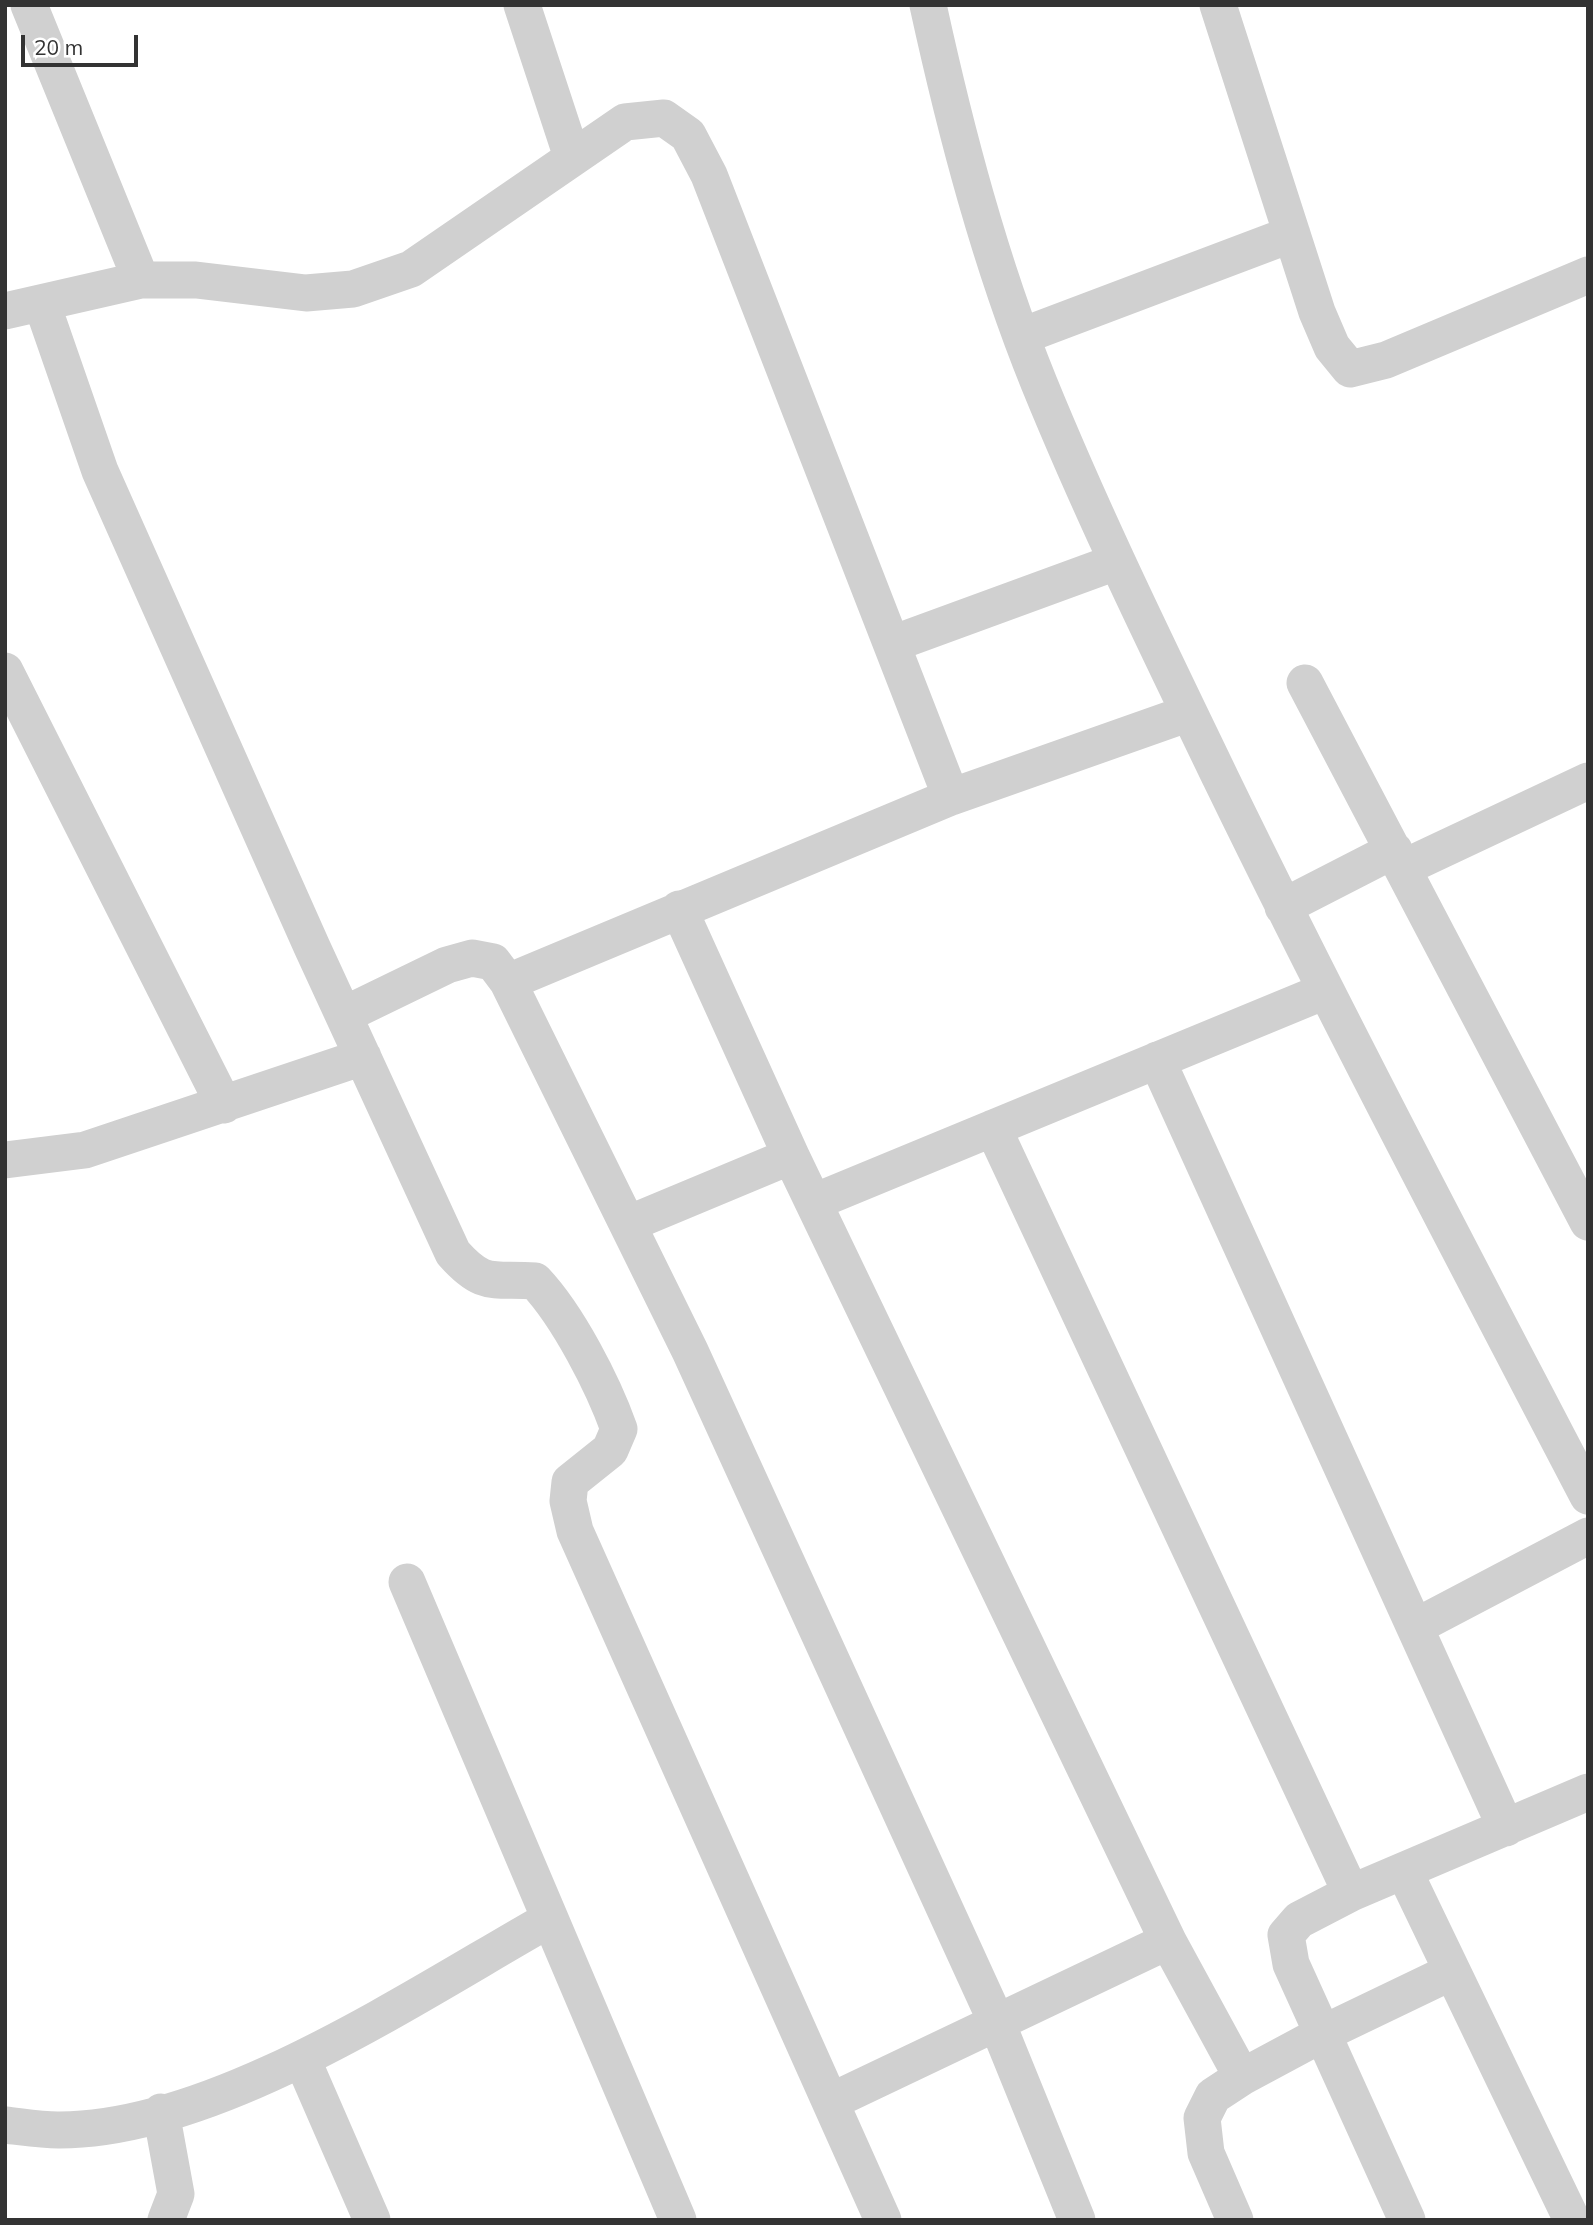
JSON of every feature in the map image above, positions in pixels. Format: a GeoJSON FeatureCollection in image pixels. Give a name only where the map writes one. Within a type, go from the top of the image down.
{"type":"FeatureCollection","features":[{"type":"Feature","properties":{"kind":"street"},"geometry":{"type":"LineString","coordinates":[[29,5],[141,280]]}},
{"type":"Feature","properties":{"kind":"street"},"geometry":{"type":"LineString","coordinates":[[522,5],[572,157]]}},
{"type":"Feature","properties":{"kind":"street"},"geometry":{"type":"LineString","coordinates":[[928,5],[953,116],[990,245],[1038,380],[1116,562],[1325,991],[1588,1496]]}},
{"type":"Feature","properties":{"kind":"street"},"geometry":{"type":"LineString","coordinates":[[1218,5],[1292,234],[1332,347],[1350,369],[1386,360],[1588,275]]}},
{"type":"Feature","properties":{"kind":"street"},"geometry":{"type":"LineString","coordinates":[[5,311],[141,280],[196,280],[306,293],[353,289],[411,269],[625,122],[664,118],[688,135],[709,175],[951,797]]}},
{"type":"Feature","properties":{"kind":"street"},"geometry":{"type":"LineString","coordinates":[[1022,336],[1292,234]]}},
{"type":"Feature","properties":{"kind":"street"},"geometry":{"type":"LineString","coordinates":[[42,304],[100,471],[453,1253],[470,1272],[484,1280],[535,1281],[552,1299],[610,1404],[619,1429],[610,1450],[570,1482],[568,1501],[575,1531],[883,2220]]}},
{"type":"Feature","properties":{"kind":"street"},"geometry":{"type":"LineString","coordinates":[[892,645],[1116,562]]}},
{"type":"Feature","properties":{"kind":"street"},"geometry":{"type":"LineString","coordinates":[[5,671],[224,1105]]}},
{"type":"Feature","properties":{"kind":"street"},"geometry":{"type":"LineString","coordinates":[[1305,683],[1588,1222]]}},
{"type":"Feature","properties":{"kind":"street"},"geometry":{"type":"LineString","coordinates":[[508,982],[951,797],[1189,713]]}},
{"type":"Feature","properties":{"kind":"street"},"geometry":{"type":"LineString","coordinates":[[1283,907],[1588,781]]}},
{"type":"Feature","properties":{"kind":"street"},"geometry":{"type":"LineString","coordinates":[[679,909],[791,1156],[1168,1941],[1242,2077]]}},
{"type":"Feature","properties":{"kind":"street"},"geometry":{"type":"LineString","coordinates":[[344,1015],[446,965],[472,958],[493,962],[508,982],[690,1351],[997,2023],[1077,2220]]}},
{"type":"Feature","properties":{"kind":"street"},"geometry":{"type":"LineString","coordinates":[[814,1202],[1325,991]]}},
{"type":"Feature","properties":{"kind":"street"},"geometry":{"type":"LineString","coordinates":[[5,1160],[85,1150],[363,1057]]}},
{"type":"Feature","properties":{"kind":"street"},"geometry":{"type":"LineString","coordinates":[[1157,1060],[1506,1828]]}},
{"type":"Feature","properties":{"kind":"street"},"geometry":{"type":"LineString","coordinates":[[993,1128],[1351,1893]]}},
{"type":"Feature","properties":{"kind":"street"},"geometry":{"type":"LineString","coordinates":[[628,1224],[791,1156]]}},
{"type":"Feature","properties":{"kind":"street"},"geometry":{"type":"LineString","coordinates":[[1415,1627],[1588,1536]]}},
{"type":"Feature","properties":{"kind":"street"},"geometry":{"type":"LineString","coordinates":[[407,1582],[678,2220]]}},
{"type":"Feature","properties":{"kind":"street"},"geometry":{"type":"LineString","coordinates":[[1406,2220],[1291,1964],[1286,1935],[1299,1920],[1351,1893],[1506,1828],[1586,1799]]}},
{"type":"Feature","properties":{"kind":"street"},"geometry":{"type":"LineString","coordinates":[[1404,1871],[1572,2220]]}},
{"type":"Feature","properties":{"kind":"street"},"geometry":{"type":"LineString","coordinates":[[5,2125],[59,2130],[126,2122],[203,2101],[302,2059],[550,1919]]}},
{"type":"Feature","properties":{"kind":"street"},"geometry":{"type":"LineString","coordinates":[[832,2101],[1168,1941]]}},
{"type":"Feature","properties":{"kind":"street"},"geometry":{"type":"LineString","coordinates":[[1235,2220],[1206,2153],[1202,2119],[1213,2096],[1242,2077],[1324,2033],[1451,1972]]}},
{"type":"Feature","properties":{"kind":"street"},"geometry":{"type":"LineString","coordinates":[[302,2059],[372,2220]]}},
{"type":"Feature","properties":{"kind":"street"},"geometry":{"type":"LineString","coordinates":[[161,2112],[176,2194],[166,2220]]}}]}
